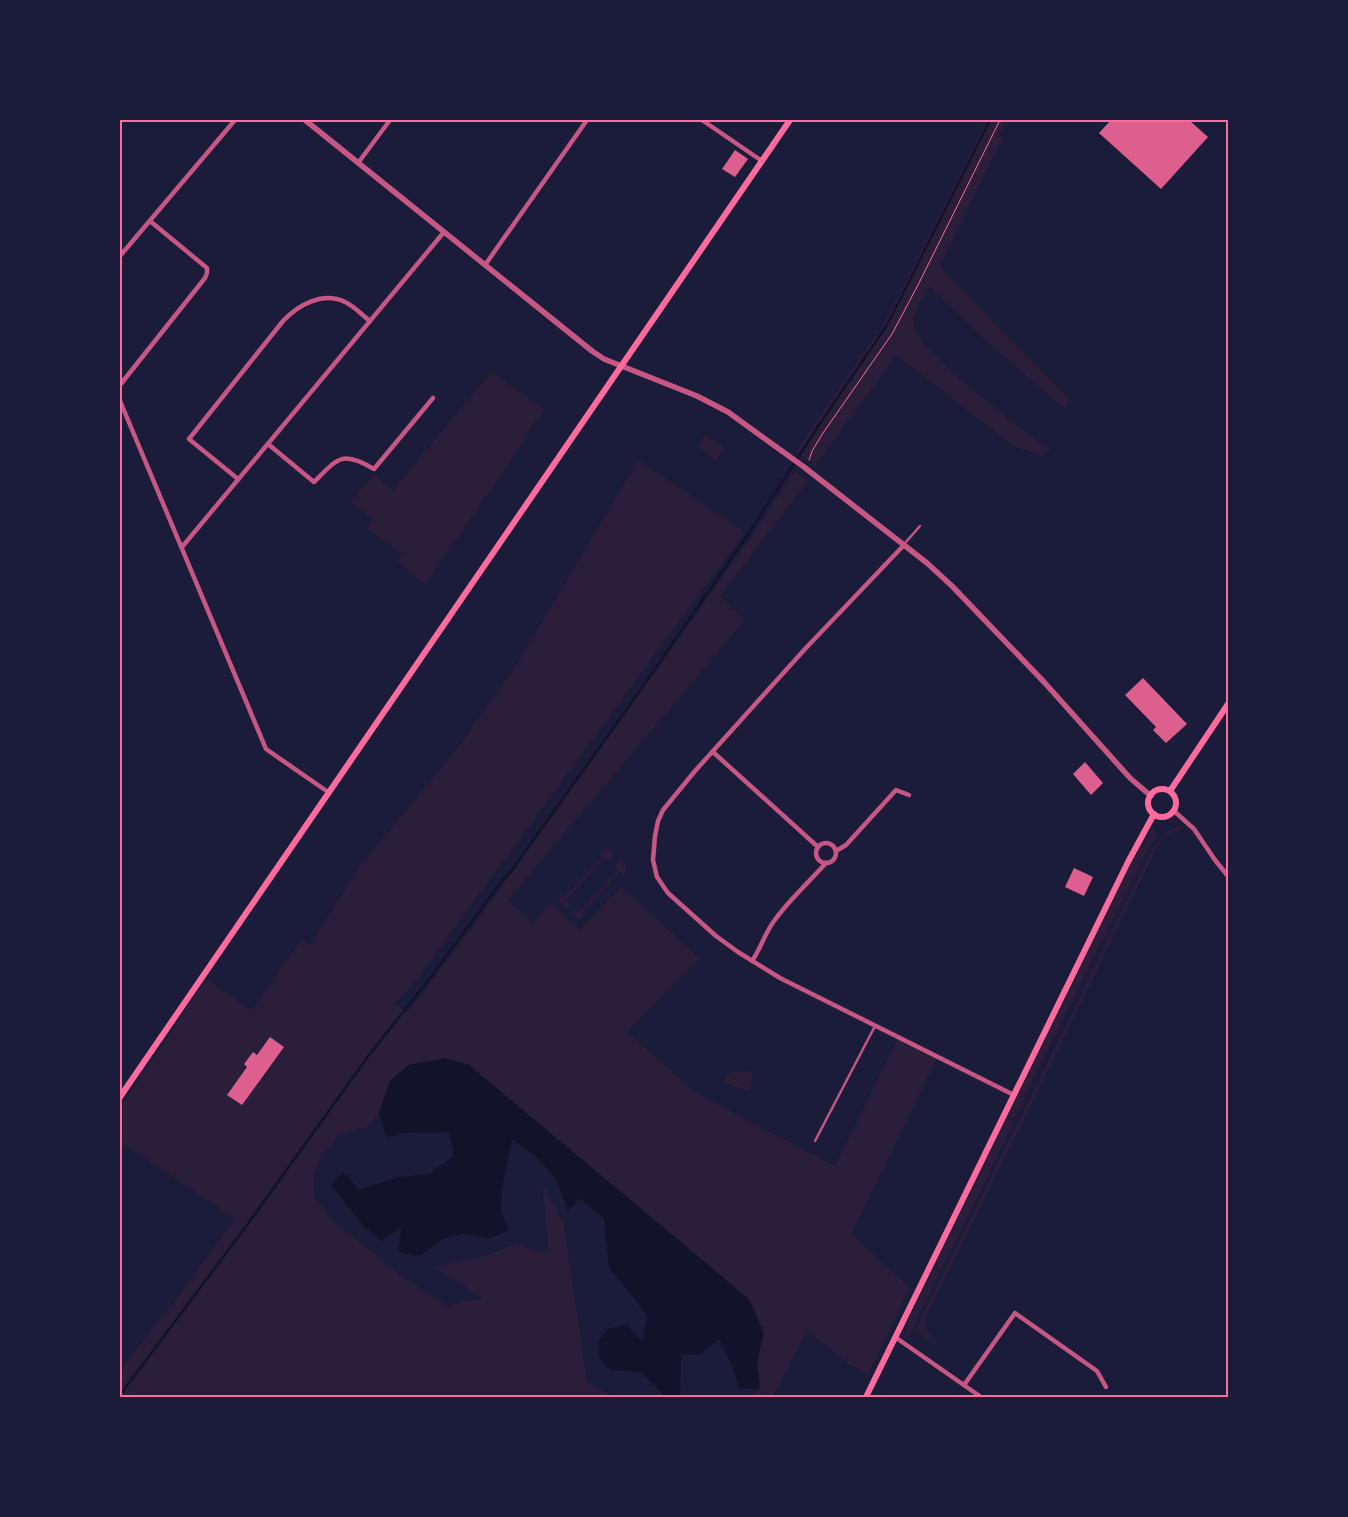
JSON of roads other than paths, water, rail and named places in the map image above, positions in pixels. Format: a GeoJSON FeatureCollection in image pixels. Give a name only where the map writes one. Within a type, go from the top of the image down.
{"type":"FeatureCollection","features":[{"type":"Feature","properties":{"kind":"main road"},"geometry":{"type":"LineString","coordinates":[[120,1098],[790,120]]}},
{"type":"Feature","properties":{"kind":"main road"},"geometry":{"type":"LineString","coordinates":[[1170,792],[1228,704]]}},
{"type":"Feature","properties":{"kind":"main road"},"geometry":{"type":"LineString","coordinates":[[1161,790],[1170,792],[1176,802],[1174,811],[1160,817],[1154,814],[1149,806],[1151,796],[1161,790]]}},
{"type":"Feature","properties":{"kind":"main road"},"geometry":{"type":"LineString","coordinates":[[866,1397],[1128,862],[1154,814]]}},
{"type":"Feature","properties":{"kind":"street"},"geometry":{"type":"LineString","coordinates":[[120,256],[234,120]]}},
{"type":"Feature","properties":{"kind":"street"},"geometry":{"type":"LineString","coordinates":[[306,120],[592,351],[621,367],[697,396],[728,412],[792,458],[904,544],[952,586],[1077,718],[1130,778],[1151,796]]}},
{"type":"Feature","properties":{"kind":"street"},"geometry":{"type":"LineString","coordinates":[[358,163],[390,120]]}},
{"type":"Feature","properties":{"kind":"street"},"geometry":{"type":"LineString","coordinates":[[485,265],[588,120]]}},
{"type":"Feature","properties":{"kind":"street"},"geometry":{"type":"LineString","coordinates":[[702,120],[762,161]]}},
{"type":"Feature","properties":{"kind":"street"},"geometry":{"type":"LineString","coordinates":[[120,385],[207,273],[207,268],[150,221]]}},
{"type":"Feature","properties":{"kind":"street"},"geometry":{"type":"LineString","coordinates":[[182,547],[444,232]]}},
{"type":"Feature","properties":{"kind":"street"},"geometry":{"type":"LineString","coordinates":[[238,480],[190,438],[282,321],[291,312],[302,306],[315,300],[326,298],[346,302],[370,321]]}},
{"type":"Feature","properties":{"kind":"street"},"geometry":{"type":"LineString","coordinates":[[268,444],[314,482],[332,463],[344,458],[359,460],[374,469],[433,398]]}},
{"type":"Feature","properties":{"kind":"street"},"geometry":{"type":"LineString","coordinates":[[120,401],[266,749],[328,792]]}},
{"type":"Feature","properties":{"kind":"street"},"geometry":{"type":"LineString","coordinates":[[904,544],[805,649],[663,810],[655,836],[653,860],[658,877],[668,893],[716,936],[752,961],[780,978],[1014,1095]]}},
{"type":"Feature","properties":{"kind":"street"},"geometry":{"type":"LineString","coordinates":[[713,752],[818,846]]}},
{"type":"Feature","properties":{"kind":"street"},"geometry":{"type":"LineString","coordinates":[[836,851],[846,845],[896,790],[909,795]]}},
{"type":"Feature","properties":{"kind":"street"},"geometry":{"type":"LineString","coordinates":[[1174,811],[1194,829],[1228,876]]}},
{"type":"Feature","properties":{"kind":"street"},"geometry":{"type":"LineString","coordinates":[[752,961],[760,951],[767,932],[775,920],[826,863],[835,858],[836,851],[834,846],[825,842],[818,846],[816,853],[817,857],[826,863]]}},
{"type":"Feature","properties":{"kind":"street"},"geometry":{"type":"LineString","coordinates":[[964,1385],[1015,1313],[1097,1371],[1106,1387]]}},
{"type":"Feature","properties":{"kind":"street"},"geometry":{"type":"LineString","coordinates":[[895,1337],[981,1397]]}},
{"type":"Feature","properties":{"kind":"lane"},"geometry":{"type":"LineString","coordinates":[[904,544],[920,526]]}},
{"type":"Feature","properties":{"kind":"lane"},"geometry":{"type":"LineString","coordinates":[[815,1141],[875,1026]]}},
{"type":"Feature","properties":{"kind":"waterway"},"geometry":{"type":"LineString","coordinates":[[120,1395],[250,1221],[369,1055],[431,977],[504,878],[510,873],[747,536],[887,325],[990,120]]}}]}
